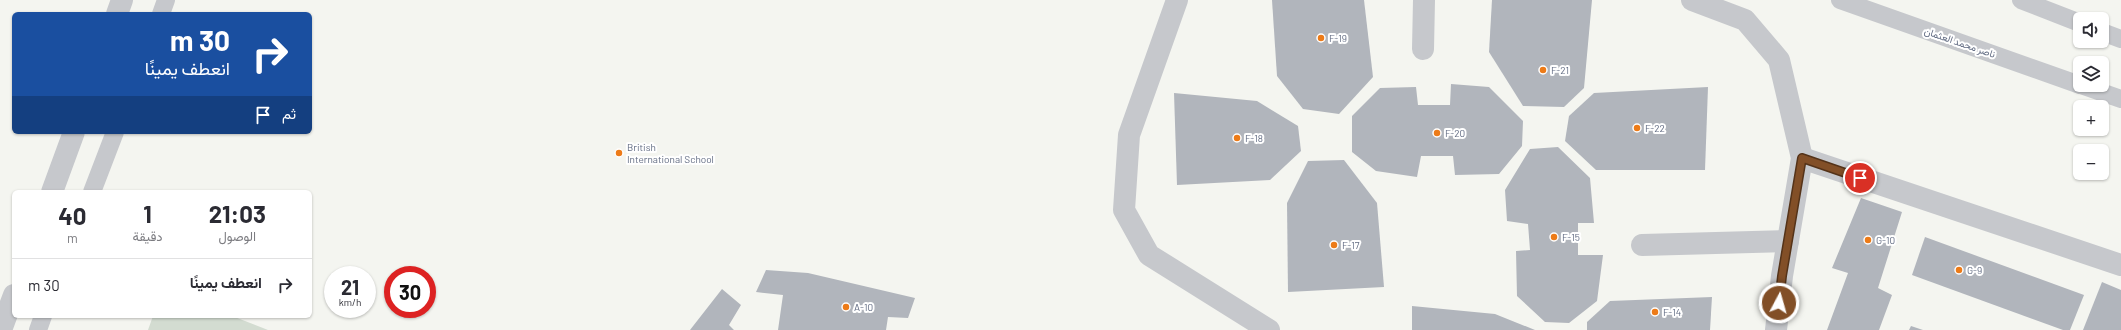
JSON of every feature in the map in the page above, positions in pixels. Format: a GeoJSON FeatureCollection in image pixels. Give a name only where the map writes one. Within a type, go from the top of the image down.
{"type":"FeatureCollection","features":[{"type":"Feature","properties":{"kind":"street"},"geometry":{"type":"LineString","coordinates":[[118,12],[122,0]]}},
{"type":"Feature","properties":{"kind":"street"},"geometry":{"type":"LineString","coordinates":[[1177,0],[1130,136],[1124,210],[1149,255],[1269,330]]}},
{"type":"Feature","properties":{"kind":"street"},"geometry":{"type":"LineString","coordinates":[[1424,0],[1424,49]]}},
{"type":"Feature","properties":{"kind":"street"},"geometry":{"type":"LineString","coordinates":[[1692,0],[1746,20],[1779,60],[1802,158],[1782,276],[1776,330]]}},
{"type":"Feature","properties":{"kind":"street"},"geometry":{"type":"LineString","coordinates":[[53,190],[73,134]]}},
{"type":"Feature","properties":{"kind":"street"},"geometry":{"type":"LineString","coordinates":[[1802,158],[2121,265]]}},
{"type":"Feature","properties":{"kind":"street"},"geometry":{"type":"LineString","coordinates":[[1642,245],[1788,241]]}},
{"type":"Feature","properties":{"kind":"street"},"geometry":{"type":"LineString","coordinates":[[1,330],[12,300]]}},
{"type":"Feature","properties":{"kind":"lane"},"geometry":{"type":"LineString","coordinates":[[162,12],[166,0]]}},
{"type":"Feature","properties":{"kind":"lane","name":"ناصر محمد العثمان"},"geometry":{"type":"LineString","coordinates":[[1840,0],[2073,82]]}},
{"type":"Feature","properties":{"kind":"lane"},"geometry":{"type":"LineString","coordinates":[[2021,0],[2073,20]]}},
{"type":"Feature","properties":{"kind":"lane"},"geometry":{"type":"LineString","coordinates":[[2109,35],[2121,40]]}},
{"type":"Feature","properties":{"kind":"lane","name":"ناصر محمد العثمان"},"geometry":{"type":"LineString","coordinates":[[2101,92],[2121,99]]}},
{"type":"Feature","properties":{"kind":"lane"},"geometry":{"type":"LineString","coordinates":[[93,190],[114,134]]}},
{"type":"Feature","properties":{"kind":"lane"},"geometry":{"type":"LineString","coordinates":[[38,330],[42,318]]}},
{"type":"Feature","properties":{"kind":"shaded area"},"geometry":{"type":"Polygon","coordinates":[[[152,318],[237,318],[268,330],[148,330],[152,318]]]}},
{"type":"Feature","properties":{"kind":"building","name":"F-19"},"geometry":{"type":"Polygon","coordinates":[[[1272,0],[1364,0],[1373,77],[1339,114],[1303,109],[1277,76],[1272,0]]]}},
{"type":"Feature","properties":{"kind":"building","name":"F-21"},"geometry":{"type":"Polygon","coordinates":[[[1492,0],[1592,0],[1584,88],[1564,107],[1523,106],[1489,52],[1492,0]]]}},
{"type":"Feature","properties":{"kind":"building","name":"F-20"},"geometry":{"type":"Polygon","coordinates":[[[1451,84],[1489,87],[1523,121],[1522,146],[1499,174],[1455,175],[1453,156],[1421,156],[1417,177],[1376,171],[1352,152],[1352,116],[1380,88],[1416,87],[1418,105],[1450,105],[1451,84]]]}},
{"type":"Feature","properties":{"kind":"building","name":"F-22"},"geometry":{"type":"Polygon","coordinates":[[[1708,87],[1705,170],[1596,170],[1565,141],[1569,116],[1594,93],[1708,87]]]}},
{"type":"Feature","properties":{"kind":"building","name":"F-18"},"geometry":{"type":"Polygon","coordinates":[[[1174,93],[1257,101],[1298,126],[1301,151],[1270,180],[1177,185],[1174,93]]]}},
{"type":"Feature","properties":{"kind":"building","name":"F-15"},"geometry":{"type":"Polygon","coordinates":[[[1558,147],[1590,178],[1594,223],[1578,223],[1578,255],[1603,255],[1597,301],[1569,323],[1545,322],[1517,296],[1516,251],[1530,250],[1528,224],[1507,221],[1505,190],[1530,149],[1558,147]]]}},
{"type":"Feature","properties":{"kind":"building","name":"F-17"},"geometry":{"type":"Polygon","coordinates":[[[1344,160],[1377,203],[1384,287],[1288,292],[1287,203],[1308,161],[1344,160]]]}},
{"type":"Feature","properties":{"kind":"building"},"geometry":{"type":"Polygon","coordinates":[[[1861,198],[1902,212],[1878,288],[1892,295],[1879,330],[1827,330],[1848,273],[1832,268],[1861,198]]]}},
{"type":"Feature","properties":{"kind":"building"},"geometry":{"type":"Polygon","coordinates":[[[1925,237],[2084,295],[2070,330],[2063,330],[1912,275],[1925,237]]]}},
{"type":"Feature","properties":{"kind":"building","name":"A-10"},"geometry":{"type":"Polygon","coordinates":[[[766,270],[808,273],[915,298],[908,318],[888,317],[886,330],[778,330],[783,295],[756,292],[766,270]]]}},
{"type":"Feature","properties":{"kind":"building"},"geometry":{"type":"Polygon","coordinates":[[[2102,282],[2121,290],[2121,330],[2083,330],[2102,282]]]}},
{"type":"Feature","properties":{"kind":"building"},"geometry":{"type":"Polygon","coordinates":[[[722,289],[741,305],[729,325],[734,330],[690,330],[722,289]]]}},
{"type":"Feature","properties":{"kind":"building","name":"F-14"},"geometry":{"type":"Polygon","coordinates":[[[1712,297],[1710,330],[1587,330],[1587,322],[1610,301],[1712,297]]]}},
{"type":"Feature","properties":{"kind":"building"},"geometry":{"type":"Polygon","coordinates":[[[1412,306],[1495,314],[1535,330],[1412,330],[1412,306]]]}},
{"type":"Feature","properties":{"kind":"building"},"geometry":{"type":"Polygon","coordinates":[[[1911,326],[1923,330],[1909,330],[1911,326]]]}},
{"type":"Feature","properties":{"kind":"place","name":"F-19"},"geometry":{"type":"Point","coordinates":[1321,38]}},
{"type":"Feature","properties":{"kind":"place","name":"F-21"},"geometry":{"type":"Point","coordinates":[1543,70]}},
{"type":"Feature","properties":{"kind":"place","name":"F-22"},"geometry":{"type":"Point","coordinates":[1637,128]}},
{"type":"Feature","properties":{"kind":"place","name":"F-20"},"geometry":{"type":"Point","coordinates":[1437,133]}},
{"type":"Feature","properties":{"kind":"place","name":"F-18"},"geometry":{"type":"Point","coordinates":[1237,138]}},
{"type":"Feature","properties":{"kind":"place","name":"British International School"},"geometry":{"type":"Point","coordinates":[619,153]}},
{"type":"Feature","properties":{"kind":"place","name":"F-15"},"geometry":{"type":"Point","coordinates":[1554,237]}},
{"type":"Feature","properties":{"kind":"place","name":"G-10"},"geometry":{"type":"Point","coordinates":[1868,240]}},
{"type":"Feature","properties":{"kind":"place","name":"F-17"},"geometry":{"type":"Point","coordinates":[1334,245]}},
{"type":"Feature","properties":{"kind":"place","name":"G-9"},"geometry":{"type":"Point","coordinates":[1959,270]}},
{"type":"Feature","properties":{"kind":"place","name":"A-10"},"geometry":{"type":"Point","coordinates":[846,307]}},
{"type":"Feature","properties":{"kind":"place","name":"F-14"},"geometry":{"type":"Point","coordinates":[1655,312]}},
{"type":"Feature","properties":{"kind":"route"},"geometry":{"type":"LineString","coordinates":[[1779,303],[1782,276],[1802,158],[1860,178]]}}]}
